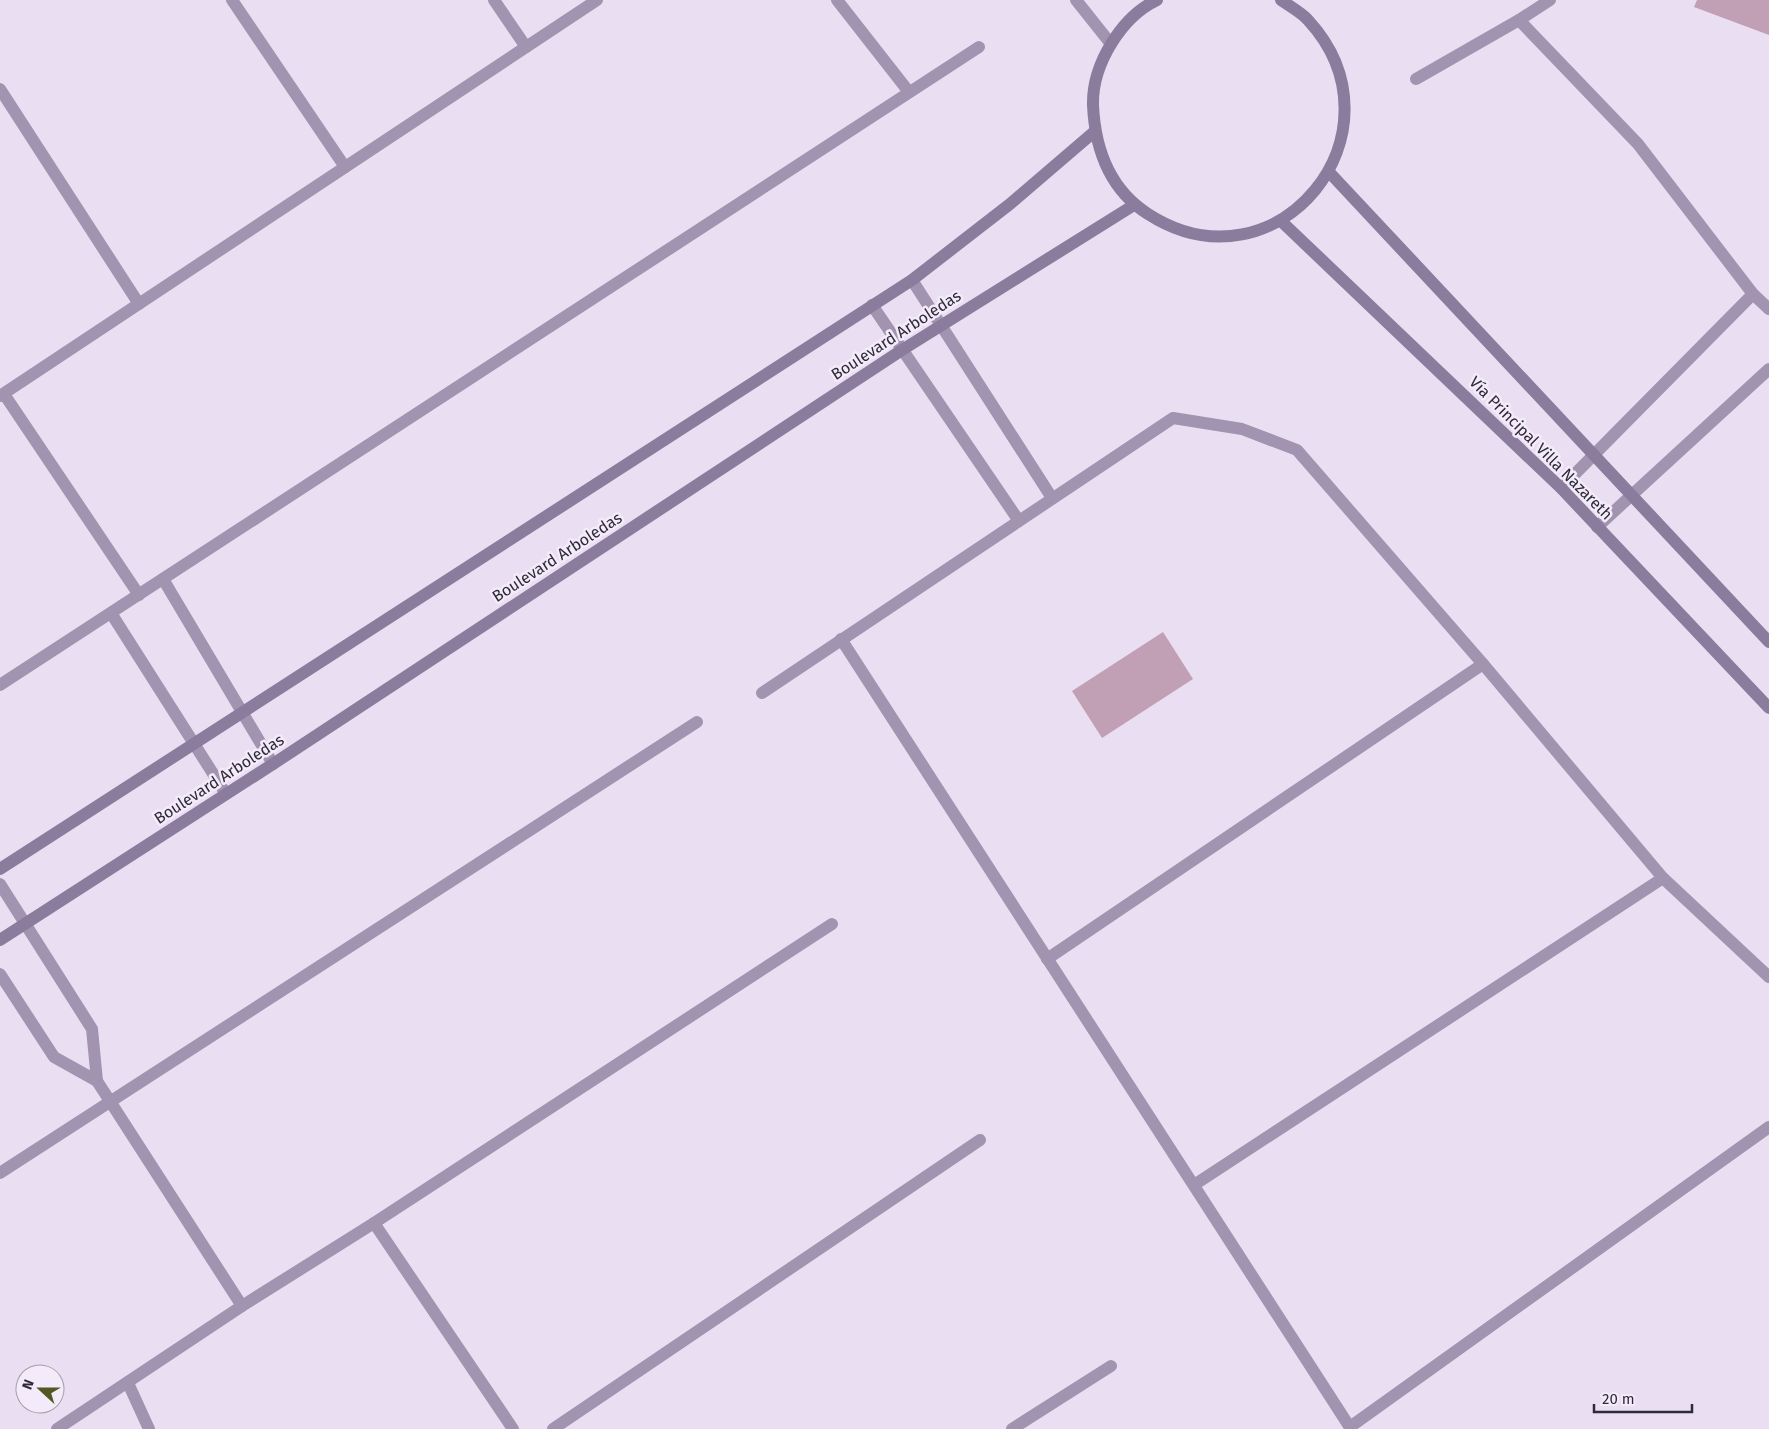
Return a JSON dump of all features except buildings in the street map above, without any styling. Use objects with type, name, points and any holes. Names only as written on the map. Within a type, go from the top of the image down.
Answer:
[{"type":"street","points":[[232,0],[345,168]]},
{"type":"street","points":[[494,0],[526,47]]},
{"type":"street","points":[[139,595],[2,395],[597,0]]},
{"type":"street","points":[[837,0],[909,92]]},
{"type":"street","points":[[1076,0],[1111,44]]},
{"type":"street","points":[[1155,0],[1130,20],[1111,44],[1099,71],[1093,101],[1094,132],[1102,159],[1115,184],[1134,205],[1167,226],[1205,236],[1244,234],[1281,221],[1308,200],[1329,172],[1344,133],[1344,92],[1332,52],[1307,18],[1280,0]]},
{"type":"street","points":[[1416,79],[1520,20],[1550,0]]},
{"type":"street","points":[[1520,20],[1638,144],[1753,294],[1769,309]]},
{"type":"street","points":[[0,685],[979,47]]},
{"type":"street","points":[[0,89],[139,304]]},
{"type":"street","points":[[0,869],[912,280],[1010,204],[1094,132]]},
{"type":"street","name":"Vía Principal Villa Nazareth","points":[[1329,172],[1769,642]]},
{"type":"street","name":"Boulevard Arboledas","points":[[0,940],[273,764],[941,324],[1134,205]]},
{"type":"street","name":"Vía Principal Villa Nazareth","points":[[1281,221],[1561,488],[1769,708]]},
{"type":"street","points":[[912,280],[1052,498]]},
{"type":"street","points":[[1561,488],[1753,294]]},
{"type":"street","points":[[872,305],[1019,521]]},
{"type":"street","points":[[1597,526],[1769,369]]},
{"type":"street","points":[[762,692],[1172,418],[1242,429],[1297,450],[1483,664],[1663,878],[1769,977]]},
{"type":"street","points":[[163,579],[273,764]]},
{"type":"street","points":[[112,613],[226,794]]},
{"type":"street","points":[[841,639],[1350,1428],[1769,1127]]},
{"type":"street","points":[[1047,959],[1483,664]]},
{"type":"street","points":[[0,1173],[697,722]]},
{"type":"street","points":[[1194,1185],[1663,878]]},
{"type":"street","points":[[0,884],[92,1029],[97,1081],[242,1306]]},
{"type":"street","points":[[57,1429],[242,1306],[374,1223],[832,924]]},
{"type":"street","points":[[0,974],[54,1057],[97,1081]]},
{"type":"street","points":[[554,1429],[980,1140]]},
{"type":"street","points":[[374,1223],[513,1429]]},
{"type":"street","points":[[1012,1429],[1111,1366]]},
{"type":"street","points":[[128,1383],[149,1429]]},
{"type":"shaded area","points":[[1697,0],[1769,0],[1769,35],[1694,7]]},
{"type":"shaded area","points":[[1163,632],[1193,679],[1102,738],[1072,691]]}]
